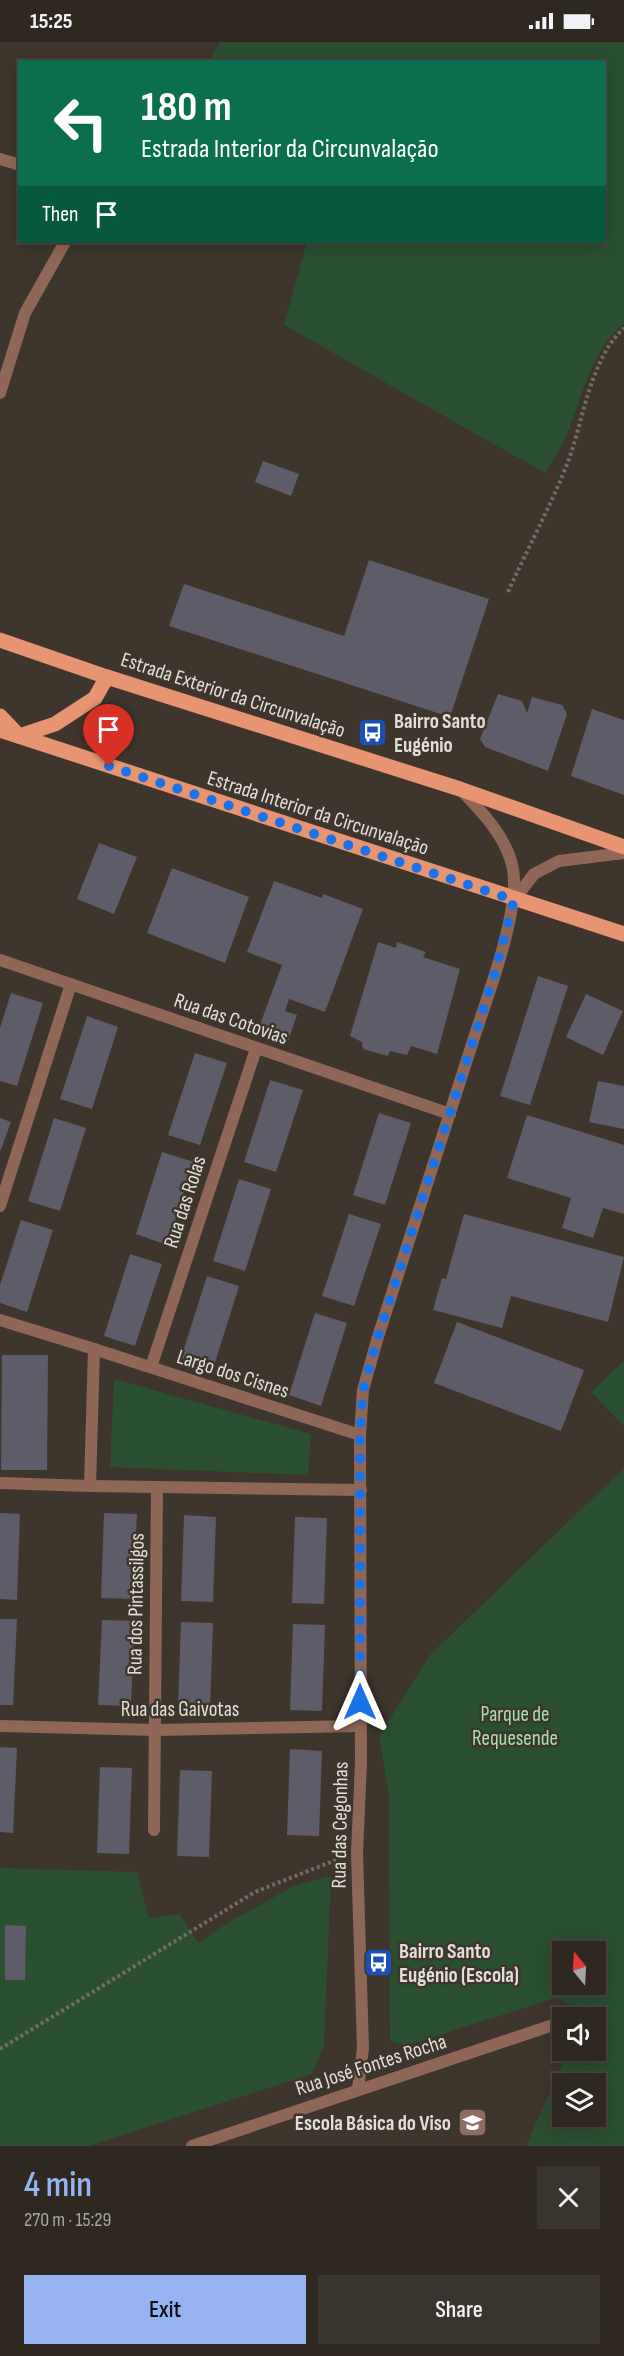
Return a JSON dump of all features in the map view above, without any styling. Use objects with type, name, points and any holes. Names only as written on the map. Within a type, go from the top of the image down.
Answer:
[{"type":"main road","name":"Estrada Exterior da Circunvalação","points":[[0,640],[107,677],[460,789],[624,847]]},
{"type":"main road","points":[[0,716],[19,736],[55,724],[94,698],[107,677]]},
{"type":"main road","name":"Estrada Interior da Circunvalação","points":[[0,730],[514,900],[624,934]]},
{"type":"street","points":[[0,159],[18,164]]},
{"type":"street","points":[[0,393],[26,313],[64,243]]},
{"type":"street","points":[[460,789],[490,821],[502,842],[513,868],[514,900]]},
{"type":"street","points":[[514,900],[534,874],[559,861],[624,853]]},
{"type":"street","name":"Rua das Cegonhas","points":[[358,2089],[363,2048],[357,1853],[361,1762],[360,1435],[363,1390],[494,976],[514,900]]},
{"type":"street","name":"Rua das Cotovias","points":[[0,960],[450,1114]]},
{"type":"street","points":[[0,1206],[71,984]]},
{"type":"street","name":"Rua das Rolas","points":[[151,1368],[255,1049]]},
{"type":"street","name":"Largo dos Cisnes","points":[[0,1320],[360,1435]]},
{"type":"street","points":[[90,1486],[94,1349]]},
{"type":"street","points":[[0,1483],[361,1490]]},
{"type":"street","name":"Rua dos Pintassilgos","points":[[154,1830],[157,1487]]},
{"type":"street","name":"Rua das Gaivotas","points":[[0,1726],[155,1730],[360,1726]]},
{"type":"street","name":"Rua José Fontes Rocha","points":[[192,2146],[552,2025]]},
{"type":"path","points":[[508,592],[566,467],[601,360],[613,340],[624,328]]},
{"type":"path","points":[[0,2049],[255,1892],[322,1863],[357,1853]]},
{"type":"green space","points":[[220,42],[624,42],[624,323],[612,335],[594,363],[564,441],[545,473],[284,325],[307,243],[606,243],[606,60],[210,60]]},
{"type":"green space","points":[[624,1361],[624,1426],[591,1392]]},
{"type":"green space","points":[[114,1379],[311,1434],[308,1475],[110,1467]]},
{"type":"green space","name":"Parque de Requesende","points":[[624,1468],[624,2146],[526,2146],[552,2087],[552,2127],[606,2127],[606,2073],[558,2073],[564,2061],[606,2061],[606,2007],[576,2007],[555,1998],[405,2046],[390,2041],[389,1797],[379,1736],[430,1655]]},
{"type":"green space","points":[[0,1868],[137,1872],[149,1918],[179,1914],[199,1943],[227,1923],[294,1886],[331,1876],[324,2046],[312,2074],[89,2146],[0,2146]]},
{"type":"building","points":[[263,461],[299,474],[291,496],[255,482]]},
{"type":"building","points":[[369,560],[489,599],[450,717],[169,626],[184,584],[344,636]]},
{"type":"building","points":[[498,694],[522,701],[527,713],[532,697],[562,705],[567,714],[548,771],[485,747],[480,739]]},
{"type":"building","points":[[592,709],[624,720],[624,795],[571,776]]},
{"type":"building","points":[[99,843],[137,857],[114,914],[77,899]]},
{"type":"building","points":[[172,868],[249,897],[225,963],[147,933]]},
{"type":"building","points":[[274,881],[322,898],[323,894],[363,909],[325,1012],[289,999],[285,1011],[297,1015],[288,1041],[258,1030],[282,965],[247,952]]},
{"type":"building","points":[[378,942],[396,948],[397,942],[426,952],[423,957],[460,969],[437,1054],[411,1046],[407,1055],[390,1051],[388,1056],[363,1049],[362,1042],[350,1036]]},
{"type":"building","points":[[538,976],[568,986],[530,1105],[500,1096]]},
{"type":"building","points":[[11,993],[43,1003],[17,1086],[0,1081],[0,1028]]},
{"type":"building","points":[[586,994],[623,1011],[603,1055],[566,1037]]},
{"type":"building","points":[[87,1016],[118,1027],[92,1109],[60,1099]]},
{"type":"building","points":[[195,1053],[227,1063],[200,1145],[168,1135]]},
{"type":"building","points":[[270,1080],[303,1090],[276,1172],[244,1162]]},
{"type":"building","points":[[598,1081],[624,1086],[624,1129],[589,1122]]},
{"type":"building","points":[[379,1113],[411,1123],[385,1205],[353,1195]]},
{"type":"building","points":[[527,1115],[624,1145],[624,1214],[603,1208],[593,1238],[562,1228],[571,1198],[507,1178]]},
{"type":"building","points":[[0,1118],[11,1122],[0,1152]]},
{"type":"building","points":[[54,1118],[86,1128],[60,1211],[28,1201]]},
{"type":"building","points":[[162,1152],[194,1162],[167,1245],[136,1234]]},
{"type":"building","points":[[239,1179],[271,1189],[245,1271],[213,1261]]},
{"type":"building","points":[[349,1214],[381,1224],[354,1306],[322,1296]]},
{"type":"building","points":[[464,1214],[624,1257],[608,1322],[511,1296],[502,1328],[433,1310],[442,1278],[446,1279]]},
{"type":"building","points":[[21,1220],[53,1230],[27,1312],[0,1303],[0,1285]]},
{"type":"building","points":[[130,1254],[162,1264],[135,1346],[104,1336]]},
{"type":"building","points":[[207,1276],[239,1286],[213,1369],[181,1358]]},
{"type":"building","points":[[315,1313],[347,1323],[321,1406],[289,1395]]},
{"type":"building","points":[[457,1322],[584,1370],[561,1431],[434,1383]]},
{"type":"building","points":[[2,1355],[48,1355],[47,1470],[1,1470]]},
{"type":"building","points":[[0,1513],[20,1514],[17,1600],[0,1599]]},
{"type":"building","points":[[104,1513],[137,1514],[133,1599],[101,1598]]},
{"type":"building","points":[[184,1515],[216,1517],[213,1602],[181,1601]]},
{"type":"building","points":[[295,1517],[327,1518],[324,1604],[292,1603]]},
{"type":"building","points":[[0,1619],[17,1619],[13,1705],[0,1705]]},
{"type":"building","points":[[102,1620],[134,1621],[131,1706],[98,1705]]},
{"type":"building","points":[[181,1622],[213,1623],[210,1708],[178,1707]]},
{"type":"building","points":[[293,1624],[325,1625],[322,1711],[290,1710]]},
{"type":"building","points":[[0,1747],[17,1748],[13,1833],[0,1832]]},
{"type":"building","points":[[290,1749],[322,1751],[319,1836],[287,1835]]},
{"type":"building","points":[[100,1767],[132,1768],[129,1854],[97,1853]]},
{"type":"building","points":[[180,1770],[212,1771],[209,1857],[177,1856]]},
{"type":"building","points":[[5,1925],[26,1926],[25,1980],[5,1980]]},
{"type":"place","name":"Bairro Santo Eugénio","points":[[373,733]]},
{"type":"place","name":"Bairro Santo Eugénio (Escola)","points":[[378,1963]]},
{"type":"place","name":"Escola Básica do Viso","points":[[472,2123]]},
{"type":"route","points":[[109,766],[514,900],[494,976],[363,1390],[360,1435],[360,1702]]}]
